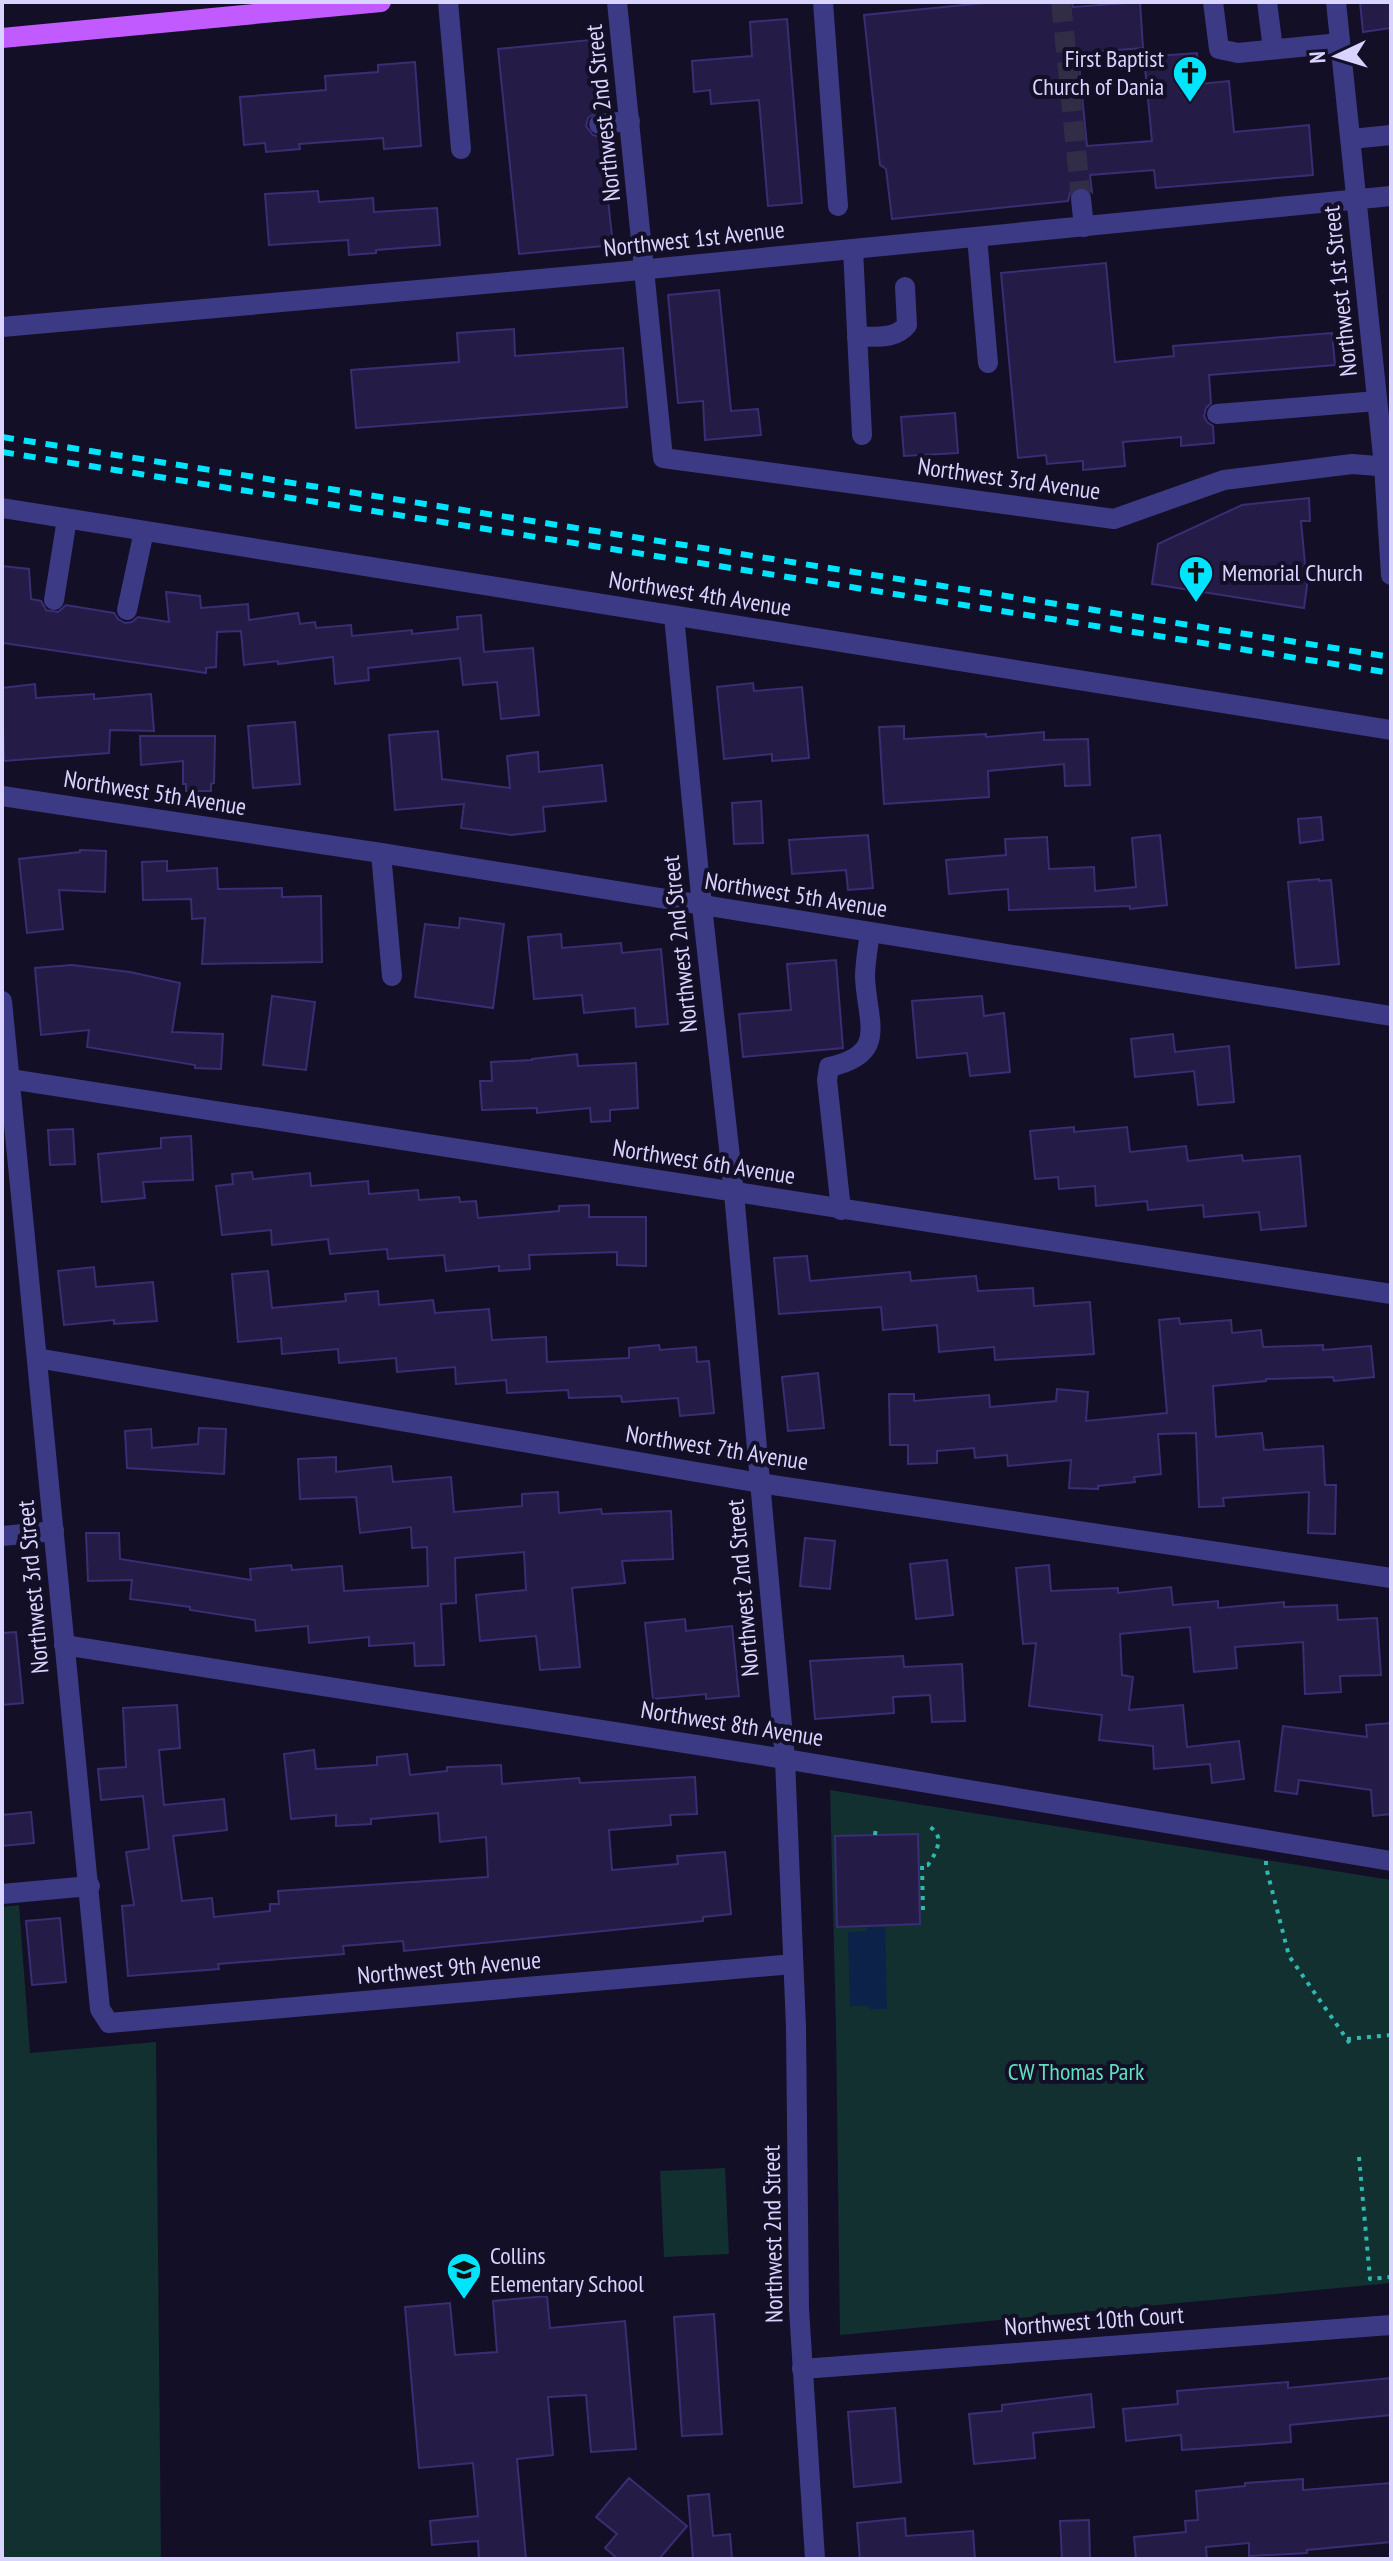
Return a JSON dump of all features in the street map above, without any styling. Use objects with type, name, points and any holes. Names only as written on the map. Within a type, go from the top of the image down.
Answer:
[{"type":"main road","points":[[2,38],[225,9],[381,2]]},
{"type":"street","points":[[448,2],[461,149]]},
{"type":"street","name":"Northwest 2nd Street","points":[[617,2],[663,458]]},
{"type":"street","points":[[823,2],[838,206]]},
{"type":"street","points":[[1213,2],[1219,49],[1238,53],[1340,43]]},
{"type":"street","points":[[1267,2],[1273,49]]},
{"type":"street","name":"Northwest 1st Street","points":[[1336,2],[1377,401],[1387,466],[1391,575]]},
{"type":"street","points":[[599,124],[630,121]]},
{"type":"street","points":[[1351,139],[1391,135]]},
{"type":"street","name":"Northwest 1st Avenue","points":[[2,327],[645,270],[1391,196]]},
{"type":"street","points":[[1081,199],[1084,227]]},
{"type":"street","points":[[977,237],[988,363]]},
{"type":"street","points":[[853,249],[862,435]]},
{"type":"street","points":[[857,337],[901,333],[907,325],[905,287]]},
{"type":"street","points":[[1217,414],[1377,401]]},
{"type":"street","name":"Northwest 3rd Avenue","points":[[663,458],[1114,519],[1224,480],[1352,464],[1387,466]]},
{"type":"street","name":"Northwest 4th Avenue","points":[[2,508],[1391,730]]},
{"type":"street","points":[[54,600],[67,519]]},
{"type":"street","points":[[127,610],[144,531]]},
{"type":"street","name":"Northwest 2nd Street","points":[[674,616],[734,1193],[785,1759],[802,2369],[815,2559]]},
{"type":"street","name":"Northwest 5th Avenue","points":[[2,796],[381,853],[1391,1016]]},
{"type":"street","points":[[381,853],[392,976]]},
{"type":"street","points":[[841,1210],[827,1080],[829,1067],[849,1062],[867,1049],[872,1037],[865,974],[870,933]]},
{"type":"street","name":"Northwest 3rd Street","points":[[2,1001],[10,1079],[9,1143],[37,1358],[100,2009],[109,2023]]},
{"type":"street","name":"Northwest 6th Avenue","points":[[10,1079],[1391,1294]]},
{"type":"street","name":"Northwest 7th Avenue","points":[[37,1358],[760,1483],[1391,1578]]},
{"type":"street","points":[[2,1536],[54,1531]]},
{"type":"street","name":"Northwest 8th Avenue","points":[[64,1645],[785,1759],[1391,1861]]},
{"type":"street","points":[[2,1894],[90,1886]]},
{"type":"street","name":"Northwest 9th Avenue","points":[[109,2023],[793,1964]]},
{"type":"street","name":"Northwest 10th Court","points":[[802,2369],[1391,2325]]},
{"type":"path","points":[[923,1910],[922,1865],[928,1865],[939,1841],[935,1830],[926,1825]]},
{"type":"path","points":[[875,1835],[876,1827]]},
{"type":"path","points":[[1267,1855],[1266,1867],[1289,1956],[1353,2048]]},
{"type":"path","points":[[1347,2039],[1391,2035]]},
{"type":"path","points":[[1359,2157],[1370,2279],[1391,2277]]},
{"type":"green space","name":"CW Thomas Park","points":[[830,1790],[1391,1880],[1391,2283],[840,2335]]},
{"type":"green space","points":[[19,1905],[30,2053],[156,2042],[161,2559],[2,2559],[2,1907]]},
{"type":"green space","points":[[725,2168],[729,2254],[664,2257],[660,2171]]},
{"type":"water","points":[[867,1927],[885,1927],[887,2009],[850,2006],[848,1932],[867,1931]]},
{"type":"building","points":[[994,2],[1072,2],[1073,7],[1140,2],[1143,48],[1078,53],[1087,146],[1152,141],[1144,57],[1197,53],[1200,84],[1229,81],[1234,132],[1309,125],[1313,175],[1156,188],[1154,170],[1090,175],[1092,192],[1079,186],[1070,193],[1068,201],[892,219],[886,169],[880,165],[864,15]]},
{"type":"building","points":[[1360,2],[1391,2],[1391,28],[1363,32]]},
{"type":"building","points":[[787,19],[802,203],[768,206],[759,100],[711,104],[710,90],[694,92],[692,61],[752,56],[750,22]]},
{"type":"building","points":[[590,40],[598,111],[588,118],[586,126],[593,135],[601,137],[613,245],[519,254],[498,49]]},
{"type":"building","points":[[415,62],[421,146],[384,149],[383,138],[299,144],[300,149],[266,152],[265,143],[244,145],[240,97],[326,90],[325,76],[378,72],[378,65]]},
{"type":"building","points":[[318,191],[319,202],[373,198],[374,212],[437,208],[440,245],[349,255],[348,240],[269,245],[265,194]]},
{"type":"building","points":[[1106,263],[1115,362],[1174,356],[1173,346],[1332,333],[1335,365],[1209,375],[1211,403],[1204,416],[1213,426],[1214,443],[1181,446],[1181,437],[1123,442],[1125,466],[1083,470],[1083,461],[1047,464],[1046,455],[1018,458],[1001,273]]},
{"type":"building","points":[[719,290],[731,411],[758,409],[761,435],[705,440],[703,401],[678,403],[668,295]]},
{"type":"building","points":[[514,329],[515,356],[623,348],[627,407],[356,428],[351,370],[459,362],[457,333]]},
{"type":"building","points":[[955,413],[958,453],[904,456],[901,417]]},
{"type":"building","points":[[1309,498],[1310,521],[1301,521],[1307,586],[1304,608],[1152,584],[1158,544],[1242,505]]},
{"type":"building","points":[[2,566],[29,569],[31,599],[41,601],[46,610],[58,612],[66,605],[114,613],[125,623],[138,617],[169,622],[166,592],[200,596],[201,608],[248,604],[249,620],[298,613],[300,624],[315,622],[316,628],[351,625],[352,636],[458,629],[457,617],[481,615],[484,652],[533,648],[539,715],[501,719],[497,682],[463,685],[460,658],[368,668],[369,680],[335,684],[333,657],[244,665],[241,631],[217,632],[216,667],[206,668],[206,673],[3,643]]},
{"type":"building","points":[[753,683],[754,691],[802,687],[809,758],[772,761],[772,754],[724,759],[717,687]]},
{"type":"building","points":[[35,684],[36,698],[94,694],[94,699],[151,694],[154,731],[110,730],[109,753],[4,761],[2,688]]},
{"type":"building","points":[[295,722],[300,784],[253,788],[248,726]]},
{"type":"building","points":[[904,726],[904,739],[1044,732],[1044,740],[1088,739],[1090,785],[1065,786],[1064,764],[988,771],[989,797],[884,804],[879,727]]},
{"type":"building","points":[[438,731],[442,779],[510,788],[507,756],[538,752],[539,772],[602,765],[606,801],[543,807],[545,831],[511,835],[461,828],[464,804],[395,810],[389,735]]},
{"type":"building","points":[[140,736],[215,736],[214,783],[211,784],[211,791],[186,791],[183,761],[141,765]]},
{"type":"building","points":[[761,801],[763,843],[734,844],[732,803]]},
{"type":"building","points":[[1321,817],[1323,840],[1300,843],[1298,819]]},
{"type":"building","points":[[868,835],[873,888],[848,890],[846,870],[792,874],[789,840]]},
{"type":"building","points":[[1160,835],[1167,905],[1130,909],[1130,906],[1009,910],[1008,889],[949,894],[946,860],[1006,855],[1005,839],[1047,837],[1049,869],[1094,867],[1095,891],[1136,887],[1132,838]]},
{"type":"building","points":[[80,850],[106,851],[105,892],[59,890],[63,929],[27,933],[19,859]]},
{"type":"building","points":[[167,861],[167,871],[217,868],[218,889],[282,888],[282,897],[321,896],[322,962],[202,964],[205,918],[192,919],[191,899],[143,900],[142,862]]},
{"type":"building","points":[[1331,880],[1339,964],[1296,968],[1288,882]]},
{"type":"building","points":[[460,918],[504,924],[493,1008],[415,997],[425,924],[459,928]]},
{"type":"building","points":[[561,934],[562,948],[621,943],[622,953],[661,949],[668,1024],[636,1027],[635,1008],[584,1013],[582,995],[534,999],[528,937]]},
{"type":"building","points":[[836,960],[843,1048],[743,1057],[739,1014],[791,1010],[787,964]]},
{"type":"building","points":[[72,965],[130,972],[180,983],[172,1032],[223,1034],[221,1069],[195,1068],[195,1065],[87,1047],[89,1030],[41,1035],[35,968]]},
{"type":"building","points":[[272,996],[315,1002],[306,1070],[263,1065]]},
{"type":"building","points":[[982,996],[984,1016],[1004,1013],[1010,1072],[970,1076],[967,1053],[917,1058],[912,1001]]},
{"type":"building","points":[[1173,1034],[1175,1052],[1229,1046],[1234,1102],[1198,1105],[1194,1071],[1135,1077],[1131,1039]]},
{"type":"building","points":[[577,1054],[578,1066],[636,1063],[638,1108],[610,1110],[610,1121],[591,1122],[590,1108],[537,1113],[537,1108],[482,1110],[480,1081],[492,1081],[491,1062]]},
{"type":"building","points":[[1074,1127],[1074,1132],[1127,1127],[1130,1152],[1186,1146],[1188,1161],[1242,1155],[1243,1161],[1300,1156],[1306,1226],[1261,1230],[1259,1212],[1204,1217],[1203,1205],[1148,1210],[1147,1201],[1096,1206],[1095,1186],[1059,1189],[1058,1177],[1035,1179],[1030,1131]]},
{"type":"building","points":[[73,1129],[75,1164],[50,1165],[48,1130]]},
{"type":"building","points":[[191,1136],[193,1180],[143,1182],[145,1198],[102,1202],[98,1154],[161,1148],[161,1138]]},
{"type":"building","points":[[252,1172],[253,1179],[310,1173],[311,1186],[368,1181],[369,1194],[418,1190],[419,1200],[459,1197],[460,1202],[476,1201],[478,1218],[559,1211],[559,1206],[589,1205],[589,1217],[646,1217],[646,1266],[617,1265],[617,1252],[529,1255],[530,1269],[499,1271],[499,1266],[446,1271],[444,1255],[388,1259],[387,1249],[330,1254],[328,1239],[272,1245],[271,1230],[222,1235],[216,1186],[233,1184],[232,1174]]},
{"type":"building","points":[[807,1256],[810,1281],[910,1272],[911,1281],[976,1276],[978,1291],[1033,1288],[1034,1306],[1090,1302],[1094,1354],[995,1360],[994,1347],[939,1352],[937,1325],[883,1330],[881,1307],[779,1314],[774,1258]]},
{"type":"building","points":[[94,1267],[96,1287],[153,1282],[157,1321],[114,1324],[114,1320],[64,1325],[58,1271]]},
{"type":"building","points":[[268,1271],[272,1308],[346,1301],[345,1294],[378,1291],[379,1305],[433,1300],[435,1313],[489,1309],[492,1340],[546,1337],[547,1362],[629,1358],[629,1348],[659,1345],[660,1350],[696,1347],[697,1362],[709,1361],[714,1413],[680,1416],[678,1398],[622,1402],[621,1396],[569,1398],[568,1390],[507,1393],[506,1380],[456,1384],[455,1367],[397,1372],[396,1358],[339,1363],[338,1349],[282,1354],[281,1338],[238,1342],[232,1274]]},
{"type":"building","points":[[1179,1318],[1180,1324],[1231,1320],[1232,1333],[1261,1330],[1263,1347],[1323,1345],[1323,1350],[1371,1346],[1374,1377],[1334,1381],[1333,1377],[1266,1379],[1213,1386],[1216,1437],[1262,1433],[1264,1450],[1323,1446],[1325,1485],[1336,1485],[1335,1534],[1308,1533],[1309,1492],[1223,1498],[1224,1506],[1199,1507],[1196,1433],[1158,1434],[1161,1474],[1134,1477],[1135,1482],[1098,1486],[1098,1489],[1069,1488],[1071,1460],[1008,1466],[1007,1455],[975,1458],[974,1448],[937,1451],[937,1463],[908,1464],[908,1445],[890,1445],[889,1394],[914,1394],[914,1401],[989,1395],[990,1407],[1056,1401],[1057,1389],[1088,1392],[1086,1421],[1167,1413],[1159,1320]]},
{"type":"building","points":[[818,1373],[824,1428],[788,1431],[782,1377]]},
{"type":"building","points":[[199,1428],[226,1429],[224,1474],[127,1468],[125,1431],[151,1429],[152,1448],[198,1444]]},
{"type":"building","points":[[336,1457],[336,1472],[391,1466],[393,1482],[451,1477],[454,1512],[522,1506],[522,1494],[558,1492],[559,1513],[601,1509],[602,1514],[671,1511],[673,1559],[622,1561],[625,1583],[572,1588],[580,1667],[540,1670],[536,1636],[480,1641],[476,1595],[526,1590],[524,1552],[455,1558],[456,1603],[441,1604],[444,1665],[415,1666],[414,1643],[369,1646],[369,1637],[309,1643],[308,1626],[256,1631],[255,1620],[130,1599],[132,1580],[88,1581],[86,1533],[119,1533],[120,1559],[251,1580],[250,1569],[291,1565],[292,1570],[342,1566],[344,1591],[428,1586],[427,1547],[412,1548],[411,1527],[360,1533],[356,1497],[300,1499],[298,1459]]},
{"type":"building","points":[[805,1538],[835,1541],[830,1589],[800,1586]]},
{"type":"building","points":[[947,1560],[953,1615],[916,1619],[910,1564]]},
{"type":"building","points":[[1049,1565],[1051,1591],[1118,1588],[1118,1593],[1171,1587],[1173,1605],[1218,1601],[1218,1608],[1284,1602],[1284,1607],[1337,1605],[1338,1620],[1377,1618],[1381,1675],[1340,1676],[1341,1692],[1305,1694],[1303,1642],[1235,1647],[1237,1668],[1194,1672],[1190,1627],[1120,1634],[1122,1675],[1133,1677],[1129,1710],[1183,1705],[1187,1747],[1239,1741],[1244,1779],[1212,1783],[1210,1764],[1154,1769],[1153,1746],[1099,1740],[1102,1715],[1029,1706],[1036,1643],[1023,1644],[1016,1568]]},
{"type":"building","points":[[685,1619],[686,1631],[732,1626],[739,1696],[706,1699],[706,1694],[653,1699],[645,1623]]},
{"type":"building","points":[[16,1632],[23,1703],[2,1705],[2,1633]]},
{"type":"building","points":[[903,1656],[904,1667],[962,1664],[965,1721],[932,1722],[930,1695],[893,1697],[894,1713],[815,1719],[810,1661]]},
{"type":"building","points":[[177,1705],[180,1748],[159,1750],[164,1805],[224,1799],[227,1830],[173,1836],[182,1901],[212,1898],[214,1917],[270,1911],[270,1904],[279,1904],[278,1891],[488,1877],[486,1837],[440,1842],[438,1813],[371,1819],[371,1824],[336,1826],[336,1815],[291,1819],[284,1754],[314,1750],[316,1769],[377,1765],[377,1757],[407,1754],[410,1775],[447,1771],[447,1767],[501,1765],[502,1784],[579,1778],[580,1783],[695,1777],[697,1814],[670,1815],[671,1825],[609,1830],[612,1870],[678,1864],[677,1856],[725,1852],[731,1914],[703,1917],[703,1921],[404,1951],[403,1941],[343,1946],[344,1954],[218,1964],[219,1969],[128,1976],[122,1906],[134,1905],[126,1852],[149,1849],[143,1796],[101,1800],[98,1769],[126,1767],[123,1708]]},
{"type":"building","points":[[1391,1723],[1391,1814],[1373,1816],[1371,1790],[1299,1780],[1297,1794],[1275,1791],[1283,1726],[1367,1737],[1366,1725]]},
{"type":"building","points":[[31,1812],[34,1843],[2,1846],[2,1815]]},
{"type":"building","points":[[918,1834],[920,1924],[837,1927],[835,1836]]},
{"type":"building","points":[[60,1918],[66,1982],[32,1985],[26,1921]]},
{"type":"building","points":[[547,2296],[550,2328],[625,2321],[636,2449],[591,2452],[586,2395],[548,2397],[553,2455],[517,2459],[526,2559],[479,2559],[478,2541],[432,2545],[430,2521],[478,2516],[473,2463],[419,2468],[405,2307],[450,2303],[455,2355],[497,2352],[493,2301]]},
{"type":"building","points":[[714,2314],[722,2434],[682,2436],[674,2317]]},
{"type":"building","points":[[1391,2378],[1391,2415],[1290,2425],[1291,2442],[1182,2450],[1181,2435],[1126,2441],[1123,2409],[1178,2404],[1177,2391],[1288,2382],[1288,2388]]},
{"type":"building","points":[[1091,2394],[1094,2427],[1033,2433],[1035,2458],[974,2464],[969,2414],[1002,2411],[1002,2405]]},
{"type":"building","points":[[895,2408],[901,2482],[854,2487],[848,2412]]},
{"type":"building","points":[[629,2478],[687,2526],[659,2559],[618,2559],[605,2548],[617,2534],[596,2517]]},
{"type":"building","points":[[1303,2479],[1303,2490],[1391,2483],[1391,2542],[1307,2550],[1307,2553],[1249,2556],[1249,2543],[1206,2547],[1207,2559],[1136,2559],[1134,2537],[1186,2532],[1185,2521],[1198,2520],[1196,2491],[1245,2486],[1245,2483]]},
{"type":"building","points":[[709,2494],[713,2536],[730,2534],[732,2559],[693,2559],[688,2496]]},
{"type":"building","points":[[905,2518],[906,2536],[973,2531],[975,2559],[860,2559],[857,2523]]},
{"type":"building","points":[[1089,2520],[1090,2559],[1062,2559],[1060,2521]]},
{"type":"tunnel","points":[[1061,2],[1081,199]]},
{"type":"railway","points":[[2,437],[1391,657]]},
{"type":"railway","points":[[2,452],[1391,673]]},
{"type":"place","name":"First Baptist Church of Dania","points":[[1190,104]]},
{"type":"place","name":"Memorial Church","points":[[1196,604]]},
{"type":"place","name":"Collins Elementary School","points":[[464,2301]]}]
